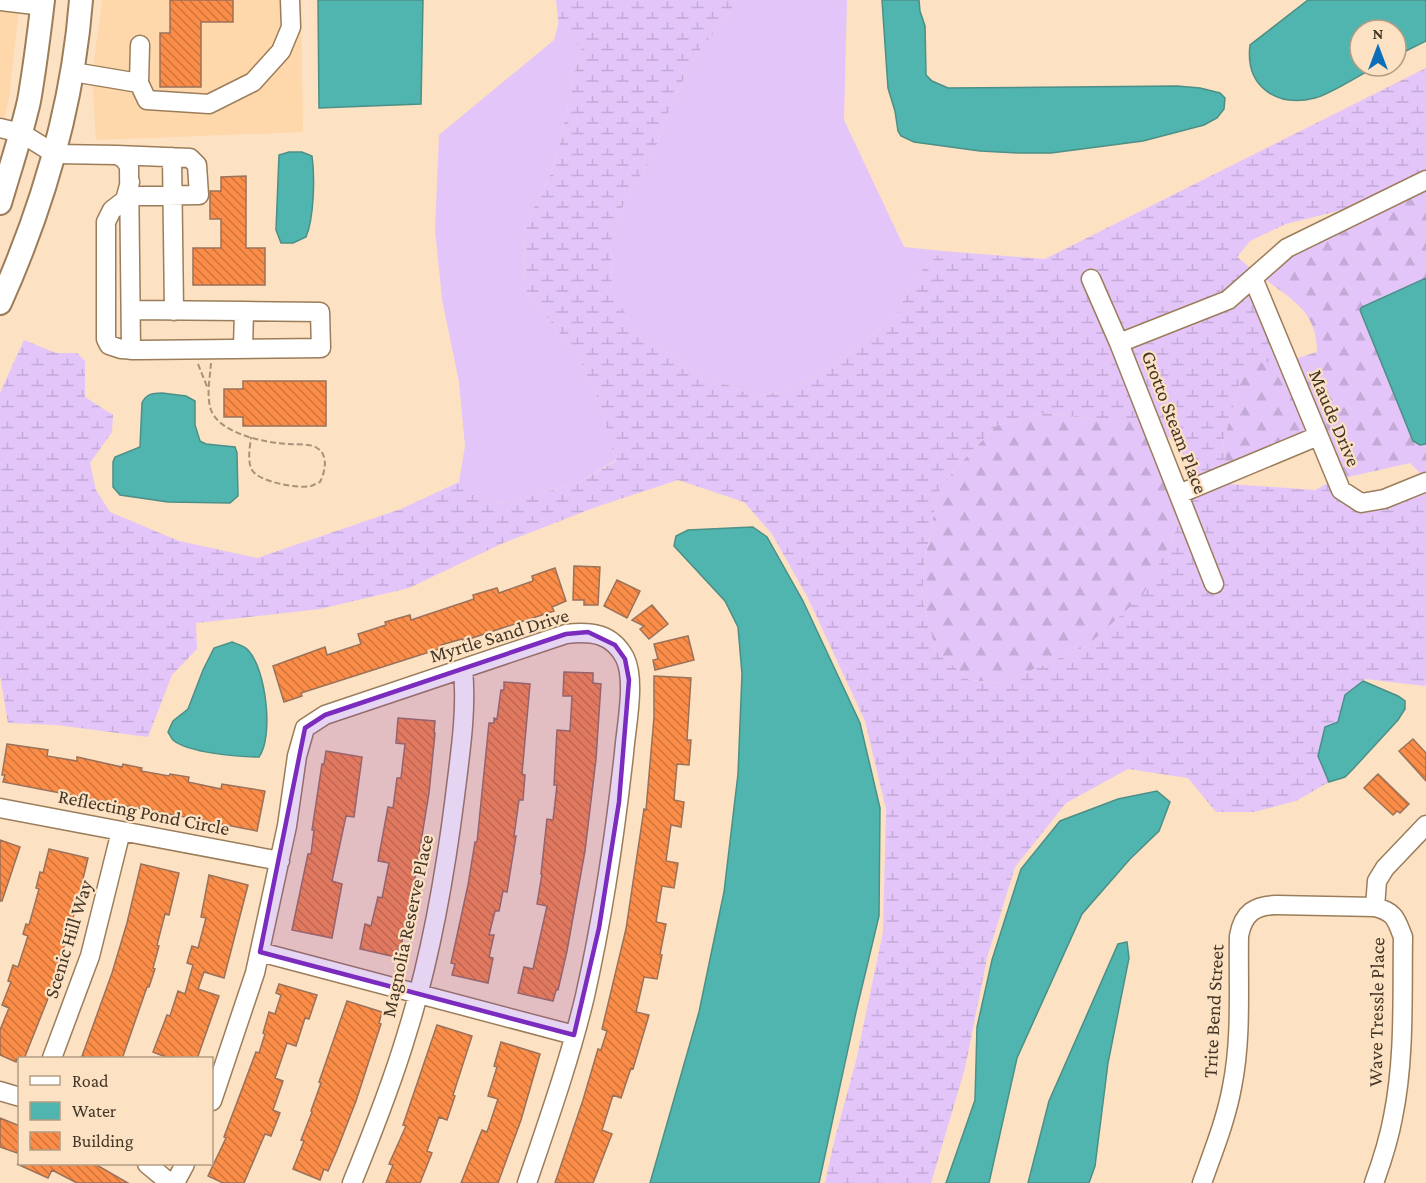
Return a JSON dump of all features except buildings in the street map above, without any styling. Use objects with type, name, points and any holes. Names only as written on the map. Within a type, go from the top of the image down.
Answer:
[{"type":"main road","points":[[0,303],[30,231],[55,154],[73,72],[81,0]]},
{"type":"main road","points":[[0,203],[10,130],[38,50],[43,3]]},
{"type":"street","points":[[140,45],[139,83],[147,100],[209,104],[253,82],[281,51],[291,27],[290,0]]},
{"type":"street","points":[[0,2],[43,3]]},
{"type":"street","points":[[73,72],[139,83]]},
{"type":"street","points":[[10,130],[55,154],[190,158],[197,165],[200,178],[199,195],[173,196],[130,189]]},
{"type":"street","points":[[117,155],[129,166],[131,350]]},
{"type":"street","points":[[172,157],[174,311]]},
{"type":"street","points":[[1119,343],[1228,300],[1287,248],[1426,180]]},
{"type":"street","points":[[130,189],[125,200],[112,210],[106,222],[106,339],[109,345],[131,350],[321,348],[320,312],[131,310]]},
{"type":"street","name":"Maude Drive","points":[[1253,278],[1341,490],[1361,503],[1384,499],[1426,482]]},
{"type":"street","name":"Grotto Steam Place","points":[[1091,279],[1119,343],[1214,584]]},
{"type":"street","points":[[243,348],[244,311]]},
{"type":"street","points":[[1179,494],[1318,436]]},
{"type":"street","name":"Myrtle Sand Drive","points":[[213,1098],[260,952],[280,861],[297,756],[305,728],[325,715],[566,634],[588,632],[602,636],[615,645],[625,659],[629,680],[615,832],[599,928],[574,1035],[527,1183]]},
{"type":"street","name":"Magnolia Reserve Place","points":[[352,1183],[377,1122],[408,1033],[418,993],[441,886],[452,818],[465,697],[463,669]]},
{"type":"street","name":"Reflecting Pond Circle","points":[[0,808],[280,861]]},
{"type":"street","points":[[1375,907],[1377,881],[1384,868],[1426,825]]},
{"type":"street","name":"Scenic Hill Way","points":[[53,1057],[90,956],[121,831]]},
{"type":"street","name":"Trite Bend Street","points":[[1202,1183],[1225,1118],[1232,1087],[1238,1044],[1239,936],[1241,924],[1247,914],[1264,905],[1375,907]]},
{"type":"street","name":"Wave Tressle Place","points":[[1374,1183],[1393,1117],[1399,1077],[1403,937],[1396,918],[1386,910],[1375,907]]},
{"type":"street","points":[[260,952],[574,1035]]},
{"type":"street","points":[[0,1091],[18,1096]]},
{"type":"street","points":[[148,1165],[170,1183]]},
{"type":"street","points":[[175,1183],[184,1165]]},
{"type":"path","points":[[193,349],[209,392]]},
{"type":"path","points":[[212,349],[209,404],[216,419],[229,429],[251,437],[316,447],[321,452],[325,467],[320,482],[310,486],[291,485],[260,477],[253,472],[250,465],[251,437]]},
{"type":"highlighted area","points":[[588,632],[615,645],[625,659],[629,680],[619,802],[599,928],[574,1035],[260,952],[305,728],[325,715],[566,634]]},
{"type":"shaded area","points":[[0,0],[20,0],[9,98],[0,138]]},
{"type":"shaded area","points":[[102,0],[301,0],[303,132],[96,140],[92,77]]},
{"type":"green space","points":[[556,0],[735,0],[730,12],[693,59],[669,111],[652,158],[626,197],[611,242],[612,293],[641,337],[698,372],[753,396],[780,392],[814,377],[859,346],[896,315],[915,277],[942,251],[1045,259],[1426,68],[1426,171],[1354,207],[1286,224],[1250,241],[1237,257],[1252,269],[1224,294],[1123,334],[1094,269],[1082,275],[1145,426],[1127,419],[1095,419],[1042,413],[996,426],[954,470],[938,493],[925,559],[922,598],[936,651],[969,680],[1002,683],[1087,646],[1142,596],[1172,540],[1180,517],[1210,593],[1222,588],[1188,498],[1229,481],[1230,484],[1315,490],[1330,482],[1338,497],[1426,490],[1426,680],[1425,686],[1365,679],[1345,695],[1338,722],[1318,756],[1329,782],[1296,801],[1254,812],[1216,812],[1188,778],[1128,769],[1066,803],[1015,867],[987,958],[965,1068],[931,1183],[825,1183],[856,1061],[883,932],[886,809],[865,721],[808,598],[772,534],[744,502],[678,480],[596,507],[501,544],[409,588],[320,609],[196,623],[197,649],[172,675],[148,737],[57,725],[8,723],[0,675],[0,393],[24,340],[56,353],[77,353],[85,361],[85,397],[113,415],[112,432],[90,463],[96,490],[110,512],[179,541],[257,558],[401,509],[459,482],[471,493],[500,504],[576,484],[616,461],[596,394],[579,358],[525,289],[524,228],[550,175],[559,146],[579,53],[582,49],[559,27]]},
{"type":"green space","points":[[735,0],[847,0],[844,120],[904,247],[942,251],[915,277],[896,315],[859,346],[814,377],[780,392],[753,396],[698,372],[641,337],[612,294],[611,242],[626,197],[652,158],[669,111],[693,59],[730,12]]},
{"type":"green space","points":[[559,21],[559,27],[582,49],[579,53],[559,146],[550,175],[524,228],[525,289],[579,358],[596,394],[616,460],[576,484],[500,504],[470,493],[459,482],[465,446],[459,382],[442,299],[435,230],[439,135],[554,40]]},
{"type":"green space","points":[[1426,188],[1426,474],[1422,475],[1410,463],[1344,478],[1294,359],[1317,352],[1313,326],[1294,301],[1264,278],[1290,255]]},
{"type":"green space","points":[[1251,290],[1280,362],[1245,363],[1223,442],[1227,466],[1189,482],[1190,464],[1170,438],[1163,434],[1129,348]]},
{"type":"green space","points":[[1245,362],[1280,362],[1309,432],[1227,466],[1223,442]]},
{"type":"green space","points":[[1042,413],[1095,419],[1128,419],[1145,426],[1180,517],[1172,540],[1143,596],[1087,646],[1002,683],[969,680],[936,651],[922,598],[925,559],[938,493],[954,470],[996,426]]},
{"type":"water","points":[[318,0],[423,0],[421,104],[319,108]]},
{"type":"water","points":[[882,0],[919,0],[925,26],[926,75],[932,81],[948,88],[1177,86],[1220,93],[1225,98],[1224,109],[1217,118],[1204,125],[1143,141],[1051,153],[980,151],[914,142],[901,136],[898,131],[888,88]]},
{"type":"water","points":[[1308,0],[1426,0],[1426,41],[1408,50],[1408,18],[1348,18],[1348,78],[1355,78],[1315,98],[1288,100],[1266,91],[1253,72],[1250,45]]},
{"type":"water","points":[[302,152],[312,156],[314,186],[312,209],[306,237],[293,243],[281,243],[276,230],[279,155]]},
{"type":"water","points":[[1426,278],[1426,444],[1420,445],[1413,441],[1360,310],[1362,307]]},
{"type":"water","points":[[162,393],[186,396],[195,401],[195,425],[200,441],[206,444],[235,447],[238,496],[230,503],[168,502],[120,495],[113,487],[115,457],[140,447],[142,403],[150,395]]},
{"type":"water","points":[[753,527],[767,537],[803,601],[860,723],[880,808],[879,916],[819,1183],[650,1183],[699,1012],[724,892],[738,774],[742,674],[738,627],[725,601],[674,546],[676,536],[688,530]]},
{"type":"water","points":[[232,642],[248,650],[254,659],[263,687],[267,719],[264,747],[259,757],[227,755],[190,748],[173,740],[168,732],[173,721],[188,709],[214,648]]},
{"type":"water","points":[[1363,681],[1398,696],[1405,701],[1405,709],[1398,720],[1345,777],[1329,782],[1318,756],[1325,727],[1338,722],[1345,695]]},
{"type":"water","points":[[1157,791],[1170,802],[1159,831],[1130,859],[1082,914],[1017,1058],[989,1183],[946,1183],[975,1100],[977,1027],[992,960],[1021,869],[1060,821],[1118,799]]},
{"type":"water","points":[[1127,942],[1129,958],[1108,1063],[1095,1166],[1089,1183],[1028,1183],[1049,1101],[1118,944]]}]
